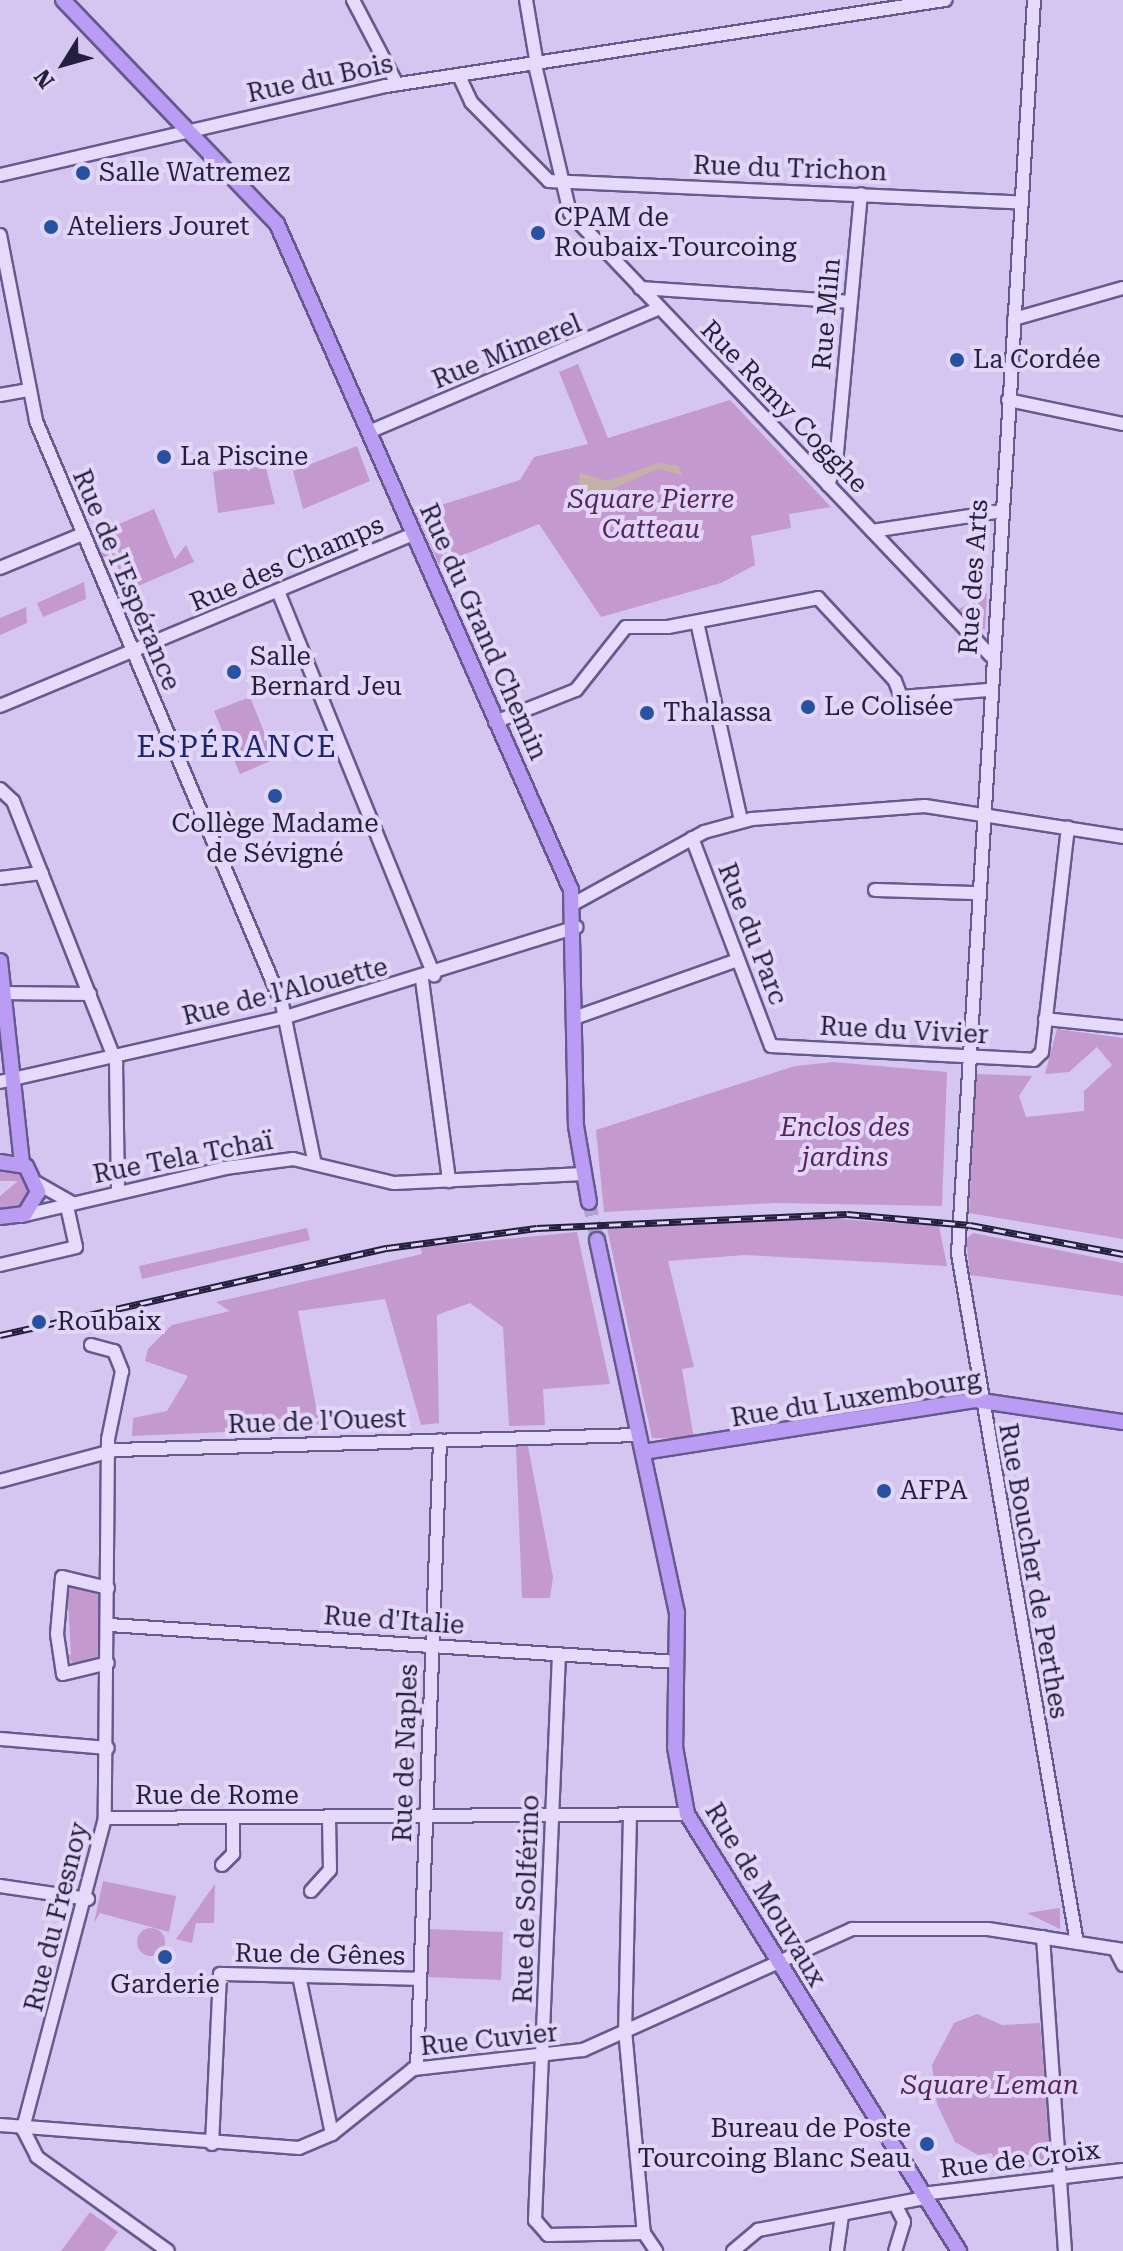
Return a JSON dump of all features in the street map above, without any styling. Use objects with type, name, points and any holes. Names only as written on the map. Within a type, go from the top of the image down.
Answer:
[{"type":"main road","name":"Rue du Grand Chemin","points":[[63,0],[191,129],[277,224],[369,432],[575,903],[574,1018],[583,1174],[589,1202]]},
{"type":"main road","points":[[0,961],[4,1081],[22,1164],[37,1183],[36,1200],[21,1216],[0,1217]]},
{"type":"main road","points":[[0,1162],[22,1164]]},
{"type":"main road","name":"Rue de Mouvaux","points":[[597,1240],[676,1603],[675,1755],[687,1814],[775,1963],[959,2251]]},
{"type":"main road","name":"Rue du Luxembourg","points":[[643,1452],[981,1400],[1123,1422]]},
{"type":"street","points":[[353,0],[397,84]]},
{"type":"street","name":"Rue Remy Cogghe","points":[[526,0],[557,182],[570,213],[991,656]]},
{"type":"street","name":"Rue du Bois","points":[[0,175],[397,84],[460,78],[945,0]]},
{"type":"street","name":"Rue des Arts","points":[[958,1205],[979,813],[1002,511],[1034,0]]},
{"type":"street","points":[[460,78],[468,100],[530,169],[557,182]]},
{"type":"street","name":"Rue du Trichon","points":[[557,182],[1020,202]]},
{"type":"street","name":"Rue Miln","points":[[828,485],[836,463],[861,194]]},
{"type":"street","name":"Rue de l'Espérance","points":[[0,235],[28,390],[59,478],[286,1017],[314,1160]]},
{"type":"street","points":[[640,288],[849,302]]},
{"type":"street","points":[[1014,319],[1123,288]]},
{"type":"street","name":"Rue Mimerel","points":[[369,432],[660,308]]},
{"type":"street","points":[[0,395],[28,390]]},
{"type":"street","points":[[1008,400],[1123,424]]},
{"type":"street","points":[[872,531],[1002,511]]},
{"type":"street","points":[[0,568],[83,534]]},
{"type":"street","name":"Rue des Champs","points":[[0,706],[413,534]]},
{"type":"street","points":[[278,591],[428,978],[449,1181]]},
{"type":"street","points":[[495,722],[576,690],[626,627],[697,622],[818,598],[895,681],[901,697],[988,690]]},
{"type":"street","points":[[697,622],[741,821]]},
{"type":"street","points":[[0,789],[10,795],[114,1057],[118,1192]]},
{"type":"street","points":[[575,903],[692,838],[741,821],[909,805],[979,813],[1123,837]]},
{"type":"street","points":[[1068,827],[1045,1019],[1123,1027]]},
{"type":"street","name":"Rue du Parc","points":[[692,838],[771,1046]]},
{"type":"street","points":[[0,878],[42,873]]},
{"type":"street","points":[[875,890],[975,893]]},
{"type":"street","name":"Rue de l'Alouette","points":[[4,1081],[286,1017],[428,978],[576,927]]},
{"type":"street","points":[[574,1018],[738,960]]},
{"type":"street","points":[[1,993],[90,994]]},
{"type":"street","name":"Rue du Vivier","points":[[771,1046],[1034,1060],[1045,1019]]},
{"type":"street","name":"Rue Tela Tchaï","points":[[21,1216],[232,1166],[314,1160],[388,1183],[583,1174]]},
{"type":"street","name":"Rue Tela Tchaï","points":[[37,1183],[69,1203]]},
{"type":"street","points":[[0,1265],[76,1247],[69,1203]]},
{"type":"street","name":"Rue Boucher de Perthes","points":[[958,1205],[958,1269],[1077,1943]]},
{"type":"street","name":"Rue du Fresnoy","points":[[23,2129],[88,1899],[105,1818],[109,1625],[107,1451],[122,1365],[111,1349],[91,1345]]},
{"type":"street","name":"Rue de l'Ouest","points":[[0,1481],[107,1451],[639,1435]]},
{"type":"street","name":"Rue de Naples","points":[[417,2068],[440,1440]]},
{"type":"street","points":[[108,1588],[62,1577],[57,1634],[63,1674],[108,1663]]},
{"type":"street","name":"Rue d'Italie","points":[[109,1625],[677,1662]]},
{"type":"street","name":"Rue de Solférino","points":[[559,1654],[542,2057],[539,2230],[644,2233]]},
{"type":"street","points":[[0,1739],[108,1748]]},
{"type":"street","name":"Rue de Rome","points":[[105,1818],[425,1817],[552,1811],[687,1814]]},
{"type":"street","points":[[630,1815],[625,2030],[644,2233],[656,2251]]},
{"type":"street","points":[[222,1865],[233,1854],[233,1818]]},
{"type":"street","name":"Rue de Rome","points":[[311,1891],[330,1870],[329,1818]]},
{"type":"street","points":[[0,1886],[88,1899]]},
{"type":"street","name":"Rue Cuvier","points":[[0,2125],[290,2149],[332,2134],[417,2068],[542,2057],[583,2050],[775,1963],[821,1938],[869,1926],[1050,1938],[1119,1949]]},
{"type":"street","points":[[1050,1938],[1065,2251]]},
{"type":"street","points":[[1119,1949],[1123,1965]]},
{"type":"street","name":"Rue de Gênes","points":[[212,2144],[220,1974],[419,1979]]},
{"type":"street","points":[[299,1976],[332,2134]]},
{"type":"street","points":[[23,2129],[37,2157],[168,2251]]},
{"type":"street","name":"Rue de Croix","points":[[733,2251],[758,2230],[923,2196],[1123,2170]]},
{"type":"street","points":[[895,2204],[904,2222],[895,2251]]},
{"type":"street","points":[[837,2251],[842,2214]]},
{"type":"green space","name":"Square Pierre Catteau","points":[[578,364],[608,438],[730,400],[831,507],[789,514],[791,528],[751,536],[755,565],[721,583],[601,617],[539,524],[439,565],[416,513],[520,480],[534,457],[588,444],[559,372]]},
{"type":"green space","points":[[357,446],[370,481],[303,509],[293,471]]},
{"type":"green space","points":[[264,460],[275,504],[218,513],[213,472]]},
{"type":"green space","points":[[154,509],[175,559],[186,545],[194,562],[117,595],[93,535]]},
{"type":"green space","points":[[84,582],[86,599],[43,617],[37,603]]},
{"type":"green space","points":[[987,593],[985,629],[976,630],[959,609]]},
{"type":"green space","points":[[26,607],[27,623],[0,635],[0,618]]},
{"type":"green space","points":[[250,697],[275,759],[240,774],[214,711]]},
{"type":"green space","points":[[1057,1029],[1123,1038],[1123,1239],[969,1213],[976,1074],[1032,1076],[1019,1096],[1026,1117],[1084,1111],[1084,1091],[1112,1065],[1097,1047],[1069,1072],[1045,1074]]},
{"type":"green space","name":"Enclos des jardins","points":[[833,1062],[947,1072],[942,1206],[774,1203],[604,1212],[596,1130],[795,1066]]},
{"type":"green space","points":[[0,1169],[23,1170],[33,1188],[25,1208],[0,1211],[0,1196],[18,1181],[0,1181]]},
{"type":"green space","points":[[826,1218],[939,1226],[947,1266],[745,1255],[668,1261],[694,1367],[682,1369],[694,1439],[652,1438],[607,1228]]},
{"type":"green space","points":[[307,1228],[310,1240],[142,1279],[139,1266]]},
{"type":"green space","points":[[577,1232],[610,1384],[543,1389],[545,1425],[509,1426],[503,1327],[470,1303],[437,1315],[439,1423],[421,1425],[385,1299],[298,1311],[320,1428],[132,1436],[133,1418],[167,1411],[188,1376],[145,1361],[148,1349],[172,1325],[230,1311],[216,1302],[422,1254],[421,1247]]},
{"type":"green space","points":[[973,1233],[1123,1263],[1123,1296],[970,1275],[966,1239]]},
{"type":"green space","points":[[516,1446],[528,1446],[553,1577],[550,1598],[522,1598]]},
{"type":"green space","points":[[67,1584],[99,1595],[99,1659],[76,1667],[64,1653],[71,1655]]},
{"type":"green space","points":[[103,1881],[176,1896],[169,1932],[100,1913],[94,1923]]},
{"type":"green space","points":[[215,1884],[214,1923],[196,1923],[192,1943],[176,1939]]},
{"type":"green space","points":[[1060,1908],[1060,1929],[1027,1913]]},
{"type":"green space","points":[[151,1928],[161,1932],[165,1942],[161,1952],[151,1956],[141,1952],[137,1942],[141,1932]]},
{"type":"green space","points":[[428,1929],[503,1932],[501,1980],[426,1977]]},
{"type":"green space","name":"Square Leman","points":[[977,2014],[1002,2025],[1040,2023],[1051,2156],[1044,2165],[996,2170],[992,2153],[978,2155],[955,2142],[937,2104],[932,2065],[954,2023]]},
{"type":"green space","points":[[90,2212],[118,2232],[104,2251],[61,2251]]},
{"type":"shaded area","points":[[658,463],[678,466],[683,475],[658,469],[587,500],[578,494],[580,473],[608,481]]},
{"type":"tunnel","points":[[589,1202],[597,1240]]},
{"type":"railway","points":[[0,1335],[387,1248],[537,1228],[847,1214],[970,1225],[1123,1254]]},
{"type":"place","name":"Salle Watremez","points":[[83,173]]},
{"type":"place","name":"Ateliers Jouret","points":[[51,227]]},
{"type":"place","name":"CPAM de Roubaix-Tourcoing","points":[[538,233]]},
{"type":"place","name":"La Cordée","points":[[957,360]]},
{"type":"place","name":"La Piscine","points":[[164,457]]},
{"type":"place","name":"Salle Bernard Jeu","points":[[234,672]]},
{"type":"place","name":"Le Colisée","points":[[808,707]]},
{"type":"place","name":"Thalassa","points":[[647,713]]},
{"type":"place","name":"Collège Madame de Sévigné","points":[[275,796]]},
{"type":"place","name":"Roubaix","points":[[39,1322]]},
{"type":"place","name":"AFPA","points":[[884,1491]]},
{"type":"place","name":"Garderie","points":[[165,1957]]},
{"type":"place","name":"Bureau de Poste Tourcoing Blanc Seau","points":[[927,2144]]},
{"type":"district","name":"ESPÉRANCE","points":[[237,747]]}]
